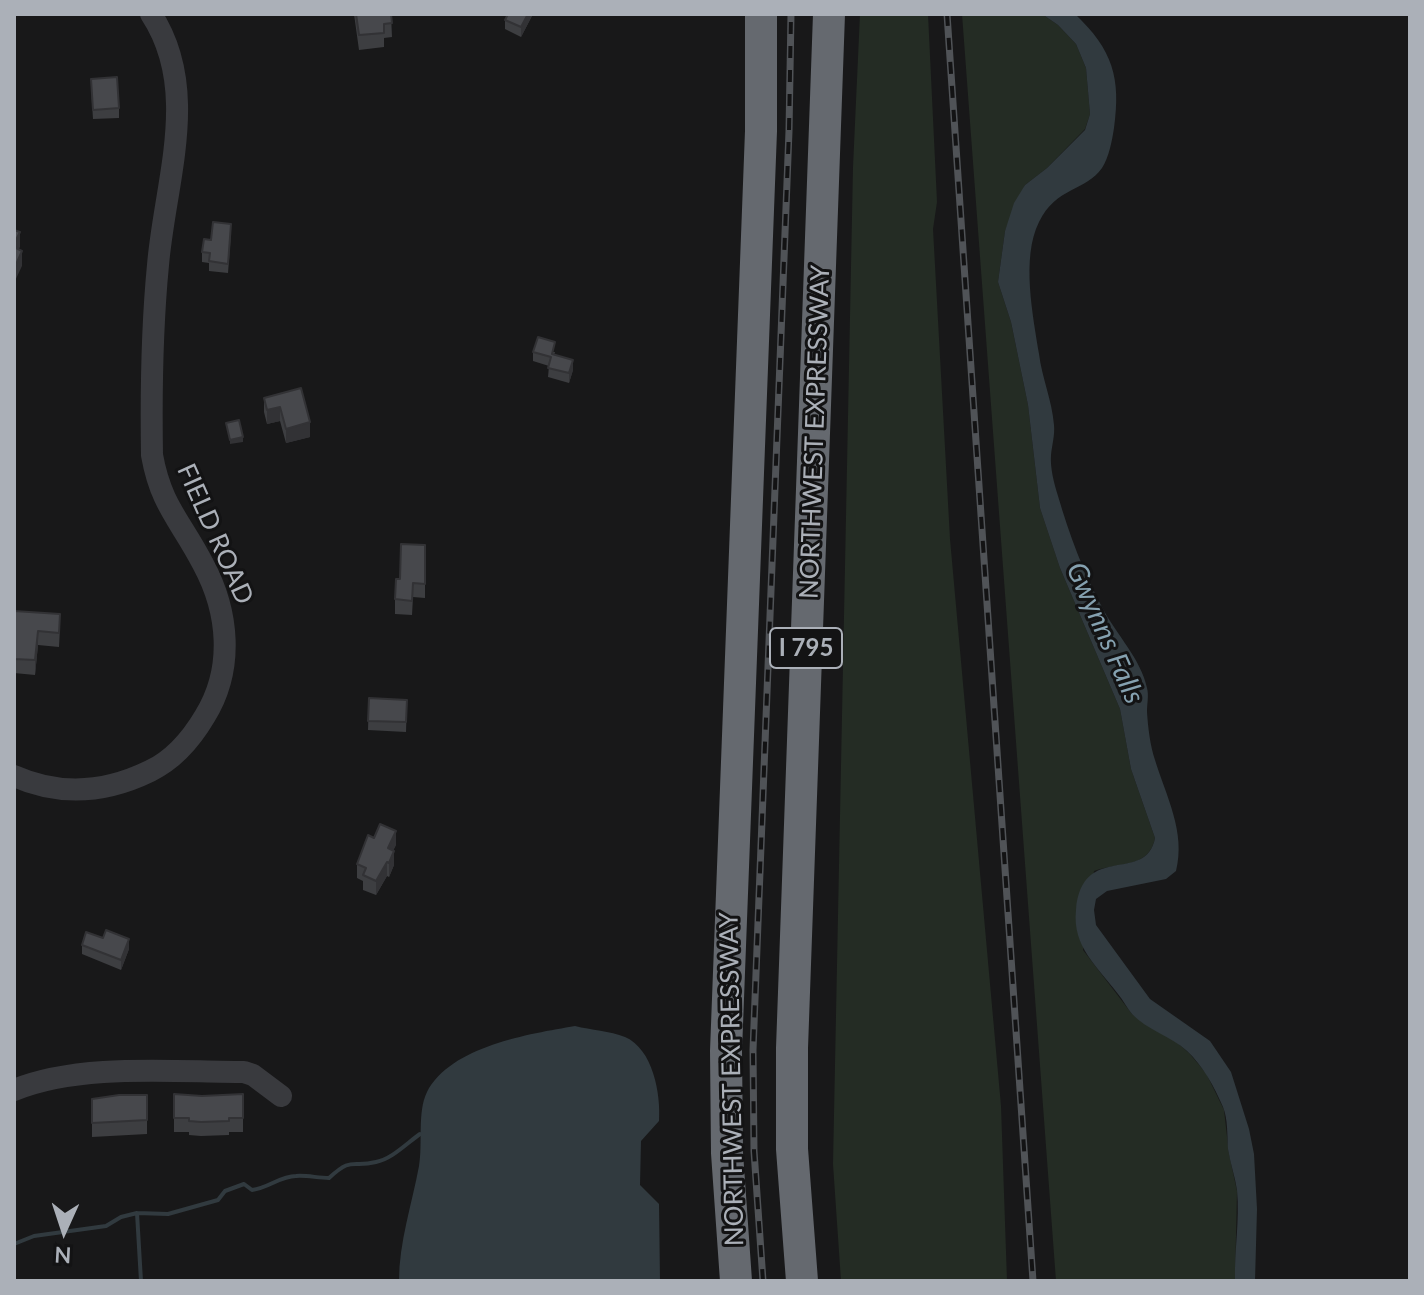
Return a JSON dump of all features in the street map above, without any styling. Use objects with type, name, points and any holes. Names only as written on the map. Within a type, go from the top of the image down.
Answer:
[{"type":"highway","name":"NORTHWEST EXPRESSWAY","points":[[736,1281],[727,1153],[726,1051],[761,131],[761,14]]},
{"type":"highway","name":"NORTHWEST EXPRESSWAY","points":[[802,1281],[792,1149],[792,1048],[829,14]]},
{"type":"street","name":"FIELD ROAD","points":[[14,776],[43,787],[82,791],[117,784],[153,770],[174,755],[201,723],[211,707],[223,667],[224,623],[217,596],[203,564],[167,507],[156,481],[152,455],[157,273],[161,230],[176,147],[179,102],[169,48],[151,14]]},
{"type":"street","points":[[14,1090],[44,1079],[79,1073],[244,1072],[281,1096]]},
{"type":"shaded area","points":[[860,14],[928,14],[937,202],[933,229],[950,539],[1001,1106],[1007,1281],[841,1281],[833,1164],[853,167]]},
{"type":"shaded area","points":[[962,14],[1042,14],[1076,44],[1086,68],[1090,114],[1085,129],[1047,168],[1025,185],[1005,231],[998,282],[1011,322],[1028,405],[1040,508],[1060,568],[1120,709],[1131,769],[1155,838],[1152,848],[1139,860],[1094,871],[1083,950],[1132,1014],[1189,1053],[1206,1073],[1224,1110],[1237,1191],[1235,1281],[1056,1281]]},
{"type":"water","name":"Gwynns Falls","points":[[1042,14],[1075,14],[1088,27],[1106,53],[1115,79],[1116,94],[1110,149],[1102,168],[1046,211],[1039,222],[1031,252],[1030,287],[1034,322],[1054,425],[1052,470],[1067,525],[1090,582],[1144,677],[1148,691],[1147,712],[1152,748],[1177,828],[1178,842],[1176,871],[1166,879],[1107,891],[1096,899],[1096,925],[1150,999],[1210,1041],[1231,1072],[1254,1154],[1257,1209],[1255,1281],[1235,1281],[1237,1190],[1228,1149],[1226,1117],[1216,1092],[1187,1051],[1132,1014],[1088,956],[1078,935],[1076,910],[1081,889],[1090,876],[1101,869],[1140,859],[1149,852],[1155,838],[1131,769],[1120,709],[1060,568],[1040,508],[1028,405],[1011,322],[998,282],[1005,231],[1014,203],[1025,185],[1085,130],[1090,114],[1086,68],[1076,44]]},
{"type":"water","points":[[575,1026],[613,1033],[635,1043],[653,1073],[659,1121],[641,1141],[640,1185],[659,1204],[660,1281],[399,1281],[403,1237],[419,1166],[422,1109],[427,1092],[438,1076],[454,1063],[493,1045]]},
{"type":"building","points":[[356,14],[391,14],[392,23],[384,24],[384,33],[359,35]]},
{"type":"building","points":[[508,14],[528,14],[521,27],[505,20]]},
{"type":"building","points":[[117,77],[119,108],[93,110],[91,79]]},
{"type":"building","points":[[213,222],[231,224],[228,264],[209,261],[210,253],[202,252],[204,239],[211,240]]},
{"type":"building","points":[[14,230],[20,232],[14,244]]},
{"type":"building","points":[[14,247],[22,251],[14,269]]},
{"type":"building","points":[[538,337],[555,342],[552,354],[573,360],[569,373],[548,368],[551,357],[533,352]]},
{"type":"building","points":[[301,388],[310,422],[286,429],[280,407],[267,410],[264,398]]},
{"type":"building","points":[[239,420],[243,437],[230,440],[226,423]]},
{"type":"building","points":[[401,544],[425,545],[425,584],[413,583],[412,601],[395,599],[396,579],[400,579]]},
{"type":"building","points":[[14,611],[60,614],[59,633],[38,631],[35,660],[14,659]]},
{"type":"building","points":[[369,698],[407,700],[406,722],[368,721]]},
{"type":"building","points":[[380,824],[396,831],[388,848],[394,851],[376,881],[363,875],[366,868],[357,864],[368,835],[374,838]]},
{"type":"building","points":[[106,930],[129,939],[121,960],[82,945],[86,932],[103,938]]},
{"type":"building","points":[[174,1094],[243,1094],[243,1118],[201,1122],[174,1118]]},
{"type":"building","points":[[147,1095],[147,1120],[92,1123],[92,1099]]},
{"type":"waterway","points":[[14,1244],[34,1236],[106,1226],[121,1217],[137,1213],[168,1214],[218,1200],[225,1191],[244,1184],[252,1190],[290,1177],[329,1178],[348,1165],[368,1164],[388,1158],[420,1134]]},
{"type":"waterway","points":[[137,1213],[141,1281]]},
{"type":"railway","points":[[763,1281],[754,1151],[753,1050],[791,14]]},
{"type":"railway","points":[[947,14],[1033,1281]]}]
